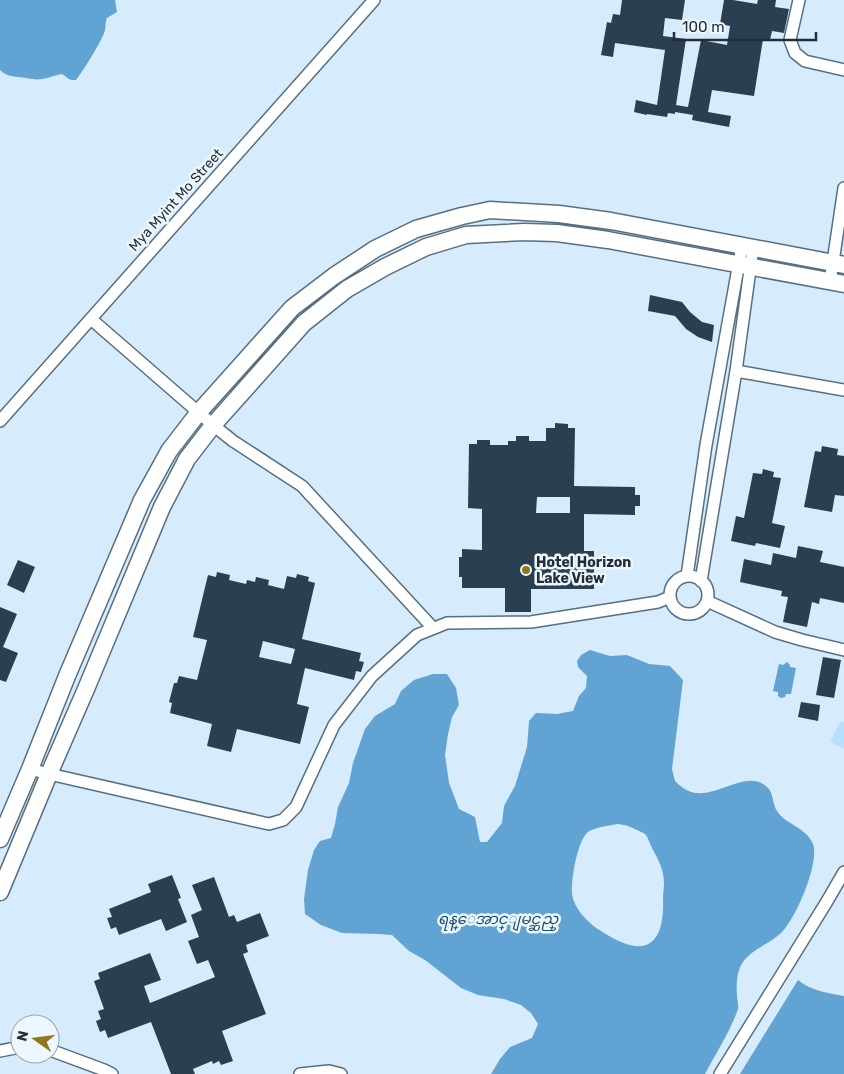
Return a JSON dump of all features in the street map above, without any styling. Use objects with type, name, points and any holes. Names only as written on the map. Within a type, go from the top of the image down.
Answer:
[{"type":"main road","points":[[0,839],[142,500],[169,451],[199,412],[292,308],[334,276],[375,249],[416,229],[490,210],[559,214],[611,221],[838,264]]},
{"type":"main road","points":[[0,892],[162,507],[188,459],[213,425],[304,323],[347,289],[385,267],[426,247],[466,235],[524,232],[558,233],[608,240],[837,283]]},
{"type":"street","name":"Mya Myint Mo Street","points":[[0,421],[374,0]]},
{"type":"street","points":[[798,0],[790,40],[795,53],[805,61],[844,70]]},
{"type":"street","points":[[837,283],[844,188]]},
{"type":"street","points":[[687,576],[706,445],[748,247]]},
{"type":"street","points":[[701,581],[736,371],[745,266]]},
{"type":"street","points":[[91,318],[213,425],[302,486],[434,628]]},
{"type":"street","points":[[736,371],[844,390]]},
{"type":"street","points":[[706,445],[722,448]]},
{"type":"street","points":[[687,576],[701,581],[708,594],[703,608],[690,614],[676,610],[670,597],[674,583],[680,578],[687,576]]},
{"type":"street","points":[[30,769],[269,824],[283,820],[296,807],[334,725],[372,676],[417,635],[447,624],[531,622],[658,602],[670,597]]},
{"type":"street","points":[[707,601],[775,632],[844,650]]},
{"type":"street","points":[[720,1074],[844,872]]},
{"type":"street","points":[[60,1054],[112,1074]]},
{"type":"street","points":[[300,1074],[329,1071],[341,1074]]},
{"type":"shaded area","points":[[841,721],[844,722],[844,749],[830,742]]},
{"type":"water","points":[[0,0],[115,0],[117,12],[107,18],[105,30],[100,41],[76,80],[62,74],[45,79],[34,79],[9,76],[0,70]]},
{"type":"water","name":"ရန္ေအာင္ျမင္ဆည္","points":[[590,650],[610,656],[627,655],[649,664],[670,666],[683,680],[672,769],[675,781],[691,792],[701,793],[740,782],[759,782],[769,789],[775,808],[781,816],[806,834],[813,844],[813,864],[810,877],[792,917],[780,934],[747,957],[741,965],[737,982],[738,1009],[727,1034],[705,1074],[491,1074],[510,1047],[532,1038],[538,1024],[531,1013],[521,1005],[504,999],[478,995],[461,988],[425,960],[409,951],[392,935],[342,933],[321,925],[305,914],[304,899],[308,870],[314,850],[320,841],[331,838],[338,807],[349,783],[353,763],[365,729],[375,716],[395,704],[401,691],[414,680],[433,674],[447,674],[456,688],[459,705],[452,717],[445,755],[449,783],[459,809],[475,817],[480,842],[487,842],[502,823],[504,806],[515,786],[527,747],[529,721],[536,713],[557,714],[573,711],[579,696],[586,688],[587,676],[578,667],[577,661],[581,655]],"holes":[[[618,824],[628,826],[645,834],[663,874],[663,915],[660,929],[655,938],[648,944],[639,946],[628,945],[601,931],[582,915],[573,899],[573,879],[576,861],[584,837],[594,829]]]},
{"type":"water","points":[[787,662],[790,667],[796,668],[791,694],[786,694],[785,697],[781,698],[778,696],[778,692],[773,691],[779,664],[783,665]]},
{"type":"water","points":[[798,980],[814,989],[844,996],[844,1074],[740,1074]]},
{"type":"building","points":[[622,0],[685,0],[682,20],[665,18],[663,36],[686,39],[676,105],[688,107],[701,40],[727,45],[730,26],[720,24],[724,0],[757,4],[758,0],[776,0],[775,7],[789,9],[784,33],[772,31],[770,40],[763,39],[754,96],[712,90],[708,112],[731,116],[729,127],[692,120],[693,115],[675,112],[675,114],[668,113],[667,117],[634,112],[636,100],[657,105],[665,50],[615,43],[613,57],[601,55],[607,22],[611,23],[613,14],[620,15]]},
{"type":"building","points":[[650,295],[682,302],[702,322],[714,325],[712,342],[698,337],[686,329],[675,316],[648,311]]},
{"type":"building","points":[[555,423],[568,424],[568,428],[575,428],[574,486],[635,487],[635,495],[640,495],[640,506],[635,506],[635,515],[584,514],[584,551],[594,551],[594,589],[531,589],[531,612],[505,612],[505,588],[462,588],[462,577],[459,577],[459,557],[462,557],[462,549],[482,550],[482,509],[468,508],[469,444],[477,444],[477,440],[490,440],[490,445],[508,445],[508,441],[516,441],[516,436],[529,436],[529,441],[546,441],[546,428],[555,428]],"holes":[[[537,497],[570,497],[570,513],[536,513]]]},
{"type":"building","points":[[822,446],[838,449],[837,455],[844,456],[844,496],[835,495],[832,512],[804,507],[815,451],[821,452]]},
{"type":"building","points":[[763,469],[774,472],[773,477],[781,478],[772,523],[785,526],[780,548],[756,543],[755,546],[731,541],[736,516],[744,518],[753,473],[762,474]]},
{"type":"building","points":[[798,546],[823,551],[820,562],[844,567],[844,603],[820,598],[819,604],[812,602],[807,627],[783,622],[788,597],[781,596],[782,591],[740,582],[744,559],[771,565],[773,553],[796,558]]},
{"type":"building","points":[[18,560],[35,567],[24,593],[7,585]]},
{"type":"building","points":[[217,572],[230,575],[229,580],[246,584],[247,580],[255,582],[256,577],[269,580],[268,585],[284,589],[287,576],[296,578],[297,574],[309,577],[308,581],[315,583],[302,639],[361,653],[359,661],[364,662],[361,672],[356,671],[354,680],[305,668],[297,704],[309,707],[300,744],[237,729],[231,752],[207,746],[212,724],[170,713],[172,703],[169,702],[174,683],[177,683],[179,676],[197,680],[207,640],[193,637],[208,575],[216,577]],"holes":[[[263,641],[295,649],[291,664],[259,657]]]},
{"type":"building","points":[[0,607],[17,614],[3,647],[18,653],[6,682],[0,680]]},
{"type":"building","points":[[823,657],[841,660],[834,698],[816,695]]},
{"type":"building","points":[[801,702],[820,705],[818,721],[798,717]]},
{"type":"building","points":[[172,875],[181,898],[178,899],[187,922],[166,931],[161,919],[119,935],[116,927],[111,929],[107,918],[112,917],[109,909],[151,892],[148,884]]},
{"type":"building","points":[[214,877],[229,917],[234,915],[237,922],[260,913],[269,936],[246,945],[248,952],[243,954],[266,1014],[222,1031],[233,1061],[221,1065],[219,1061],[213,1064],[212,1061],[193,1069],[195,1074],[171,1074],[151,1022],[108,1038],[105,1030],[100,1032],[96,1021],[101,1019],[98,1011],[104,1009],[94,981],[100,979],[98,973],[150,953],[161,980],[144,986],[150,1003],[215,977],[208,960],[197,964],[188,941],[199,937],[191,915],[202,910],[192,885]]},
{"type":"place","name":"Hotel Horizon Lake View","points":[[526,570]]}]
